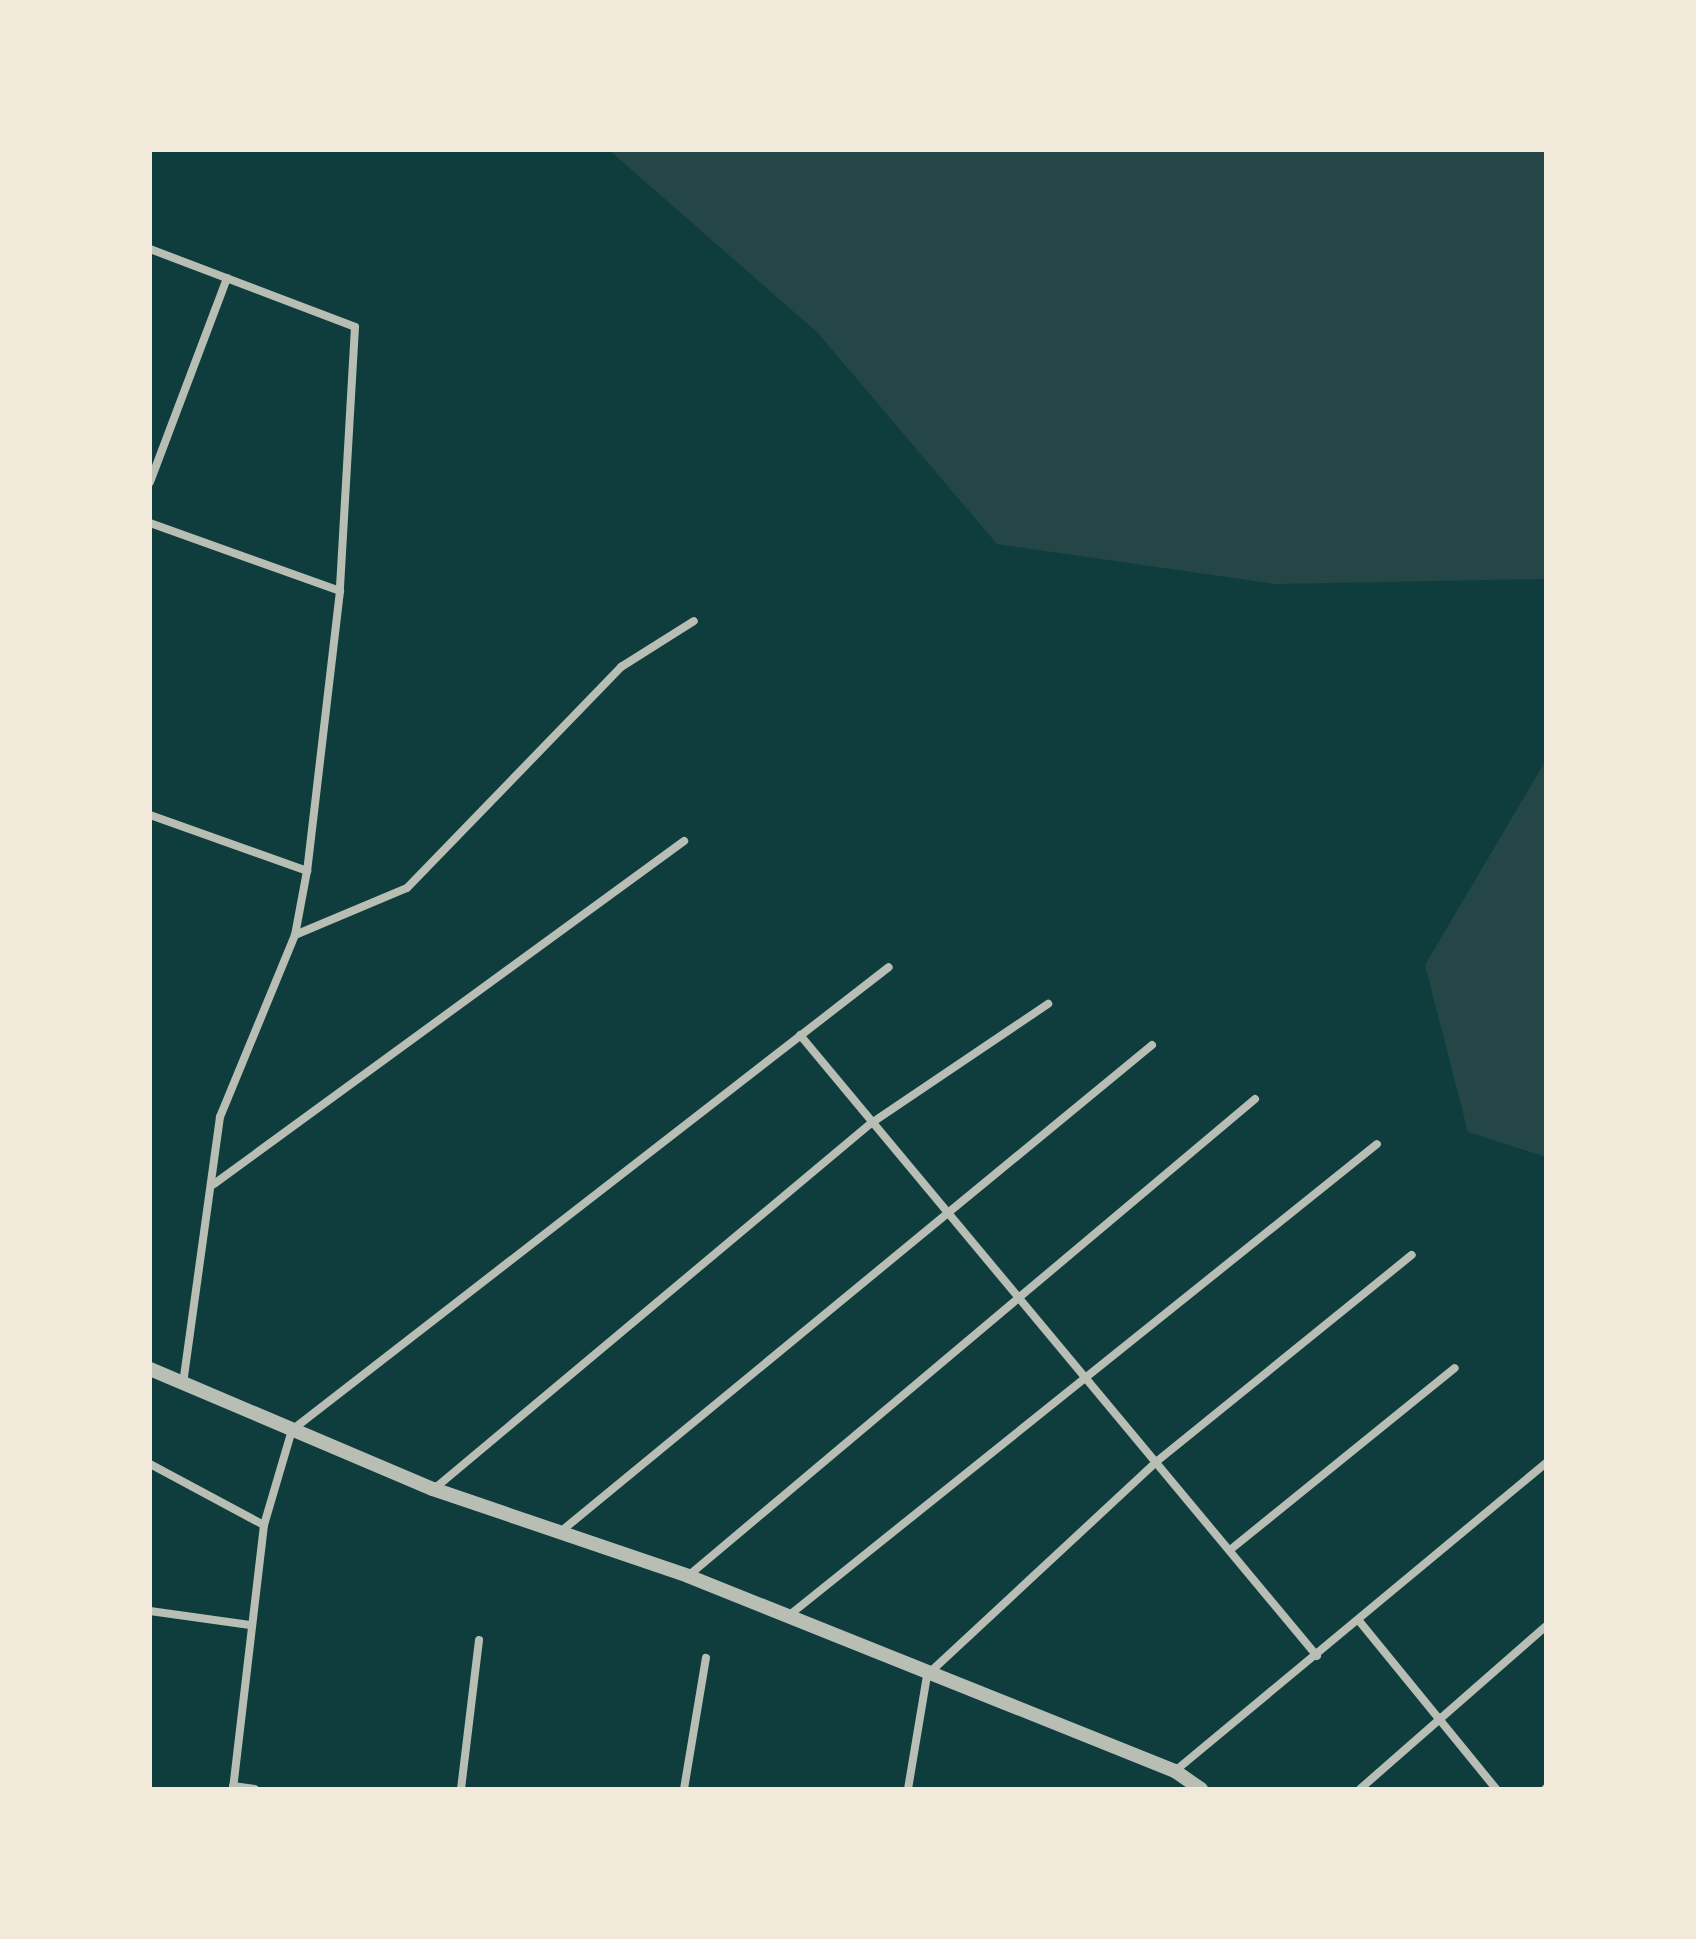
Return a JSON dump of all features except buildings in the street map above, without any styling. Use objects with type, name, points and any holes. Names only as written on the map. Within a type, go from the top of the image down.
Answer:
[{"type":"street","points":[[150,249],[355,327],[340,591],[307,871],[295,935],[220,1117],[214,1184],[183,1385]]},
{"type":"street","points":[[150,482],[227,278]]},
{"type":"street","points":[[150,523],[340,591]]},
{"type":"street","points":[[295,935],[407,888],[621,667],[694,621]]},
{"type":"street","points":[[150,815],[307,871]]},
{"type":"street","points":[[214,1184],[684,841]]},
{"type":"street","points":[[255,1789],[233,1788],[264,1525],[292,1430],[889,967]]},
{"type":"street","points":[[433,1489],[870,1124],[1048,1004]]},
{"type":"street","points":[[800,1035],[870,1124],[1317,1656]]},
{"type":"street","points":[[558,1533],[1152,1045]]},
{"type":"street","points":[[688,1576],[1255,1099]]},
{"type":"street","points":[[786,1618],[1377,1144]]},
{"type":"street","points":[[908,1789],[927,1675],[1156,1462],[1412,1255]]},
{"type":"street","points":[[1230,1550],[1455,1368]]},
{"type":"street","points":[[150,1369],[433,1489],[688,1576],[927,1675],[1175,1771],[1201,1789]]},
{"type":"street","points":[[1175,1771],[1360,1622],[1546,1463]]},
{"type":"street","points":[[150,1464],[264,1525]]},
{"type":"street","points":[[150,1611],[250,1625]]},
{"type":"street","points":[[1360,1622],[1496,1789]]},
{"type":"street","points":[[1360,1789],[1546,1626]]},
{"type":"street","points":[[461,1789],[479,1640]]},
{"type":"street","points":[[684,1789],[706,1658]]},
{"type":"shaded area","points":[[609,150],[1546,150],[1546,579],[1275,584],[997,544],[818,333]]},
{"type":"shaded area","points":[[1546,760],[1546,1157],[1468,1132],[1425,965]]}]
